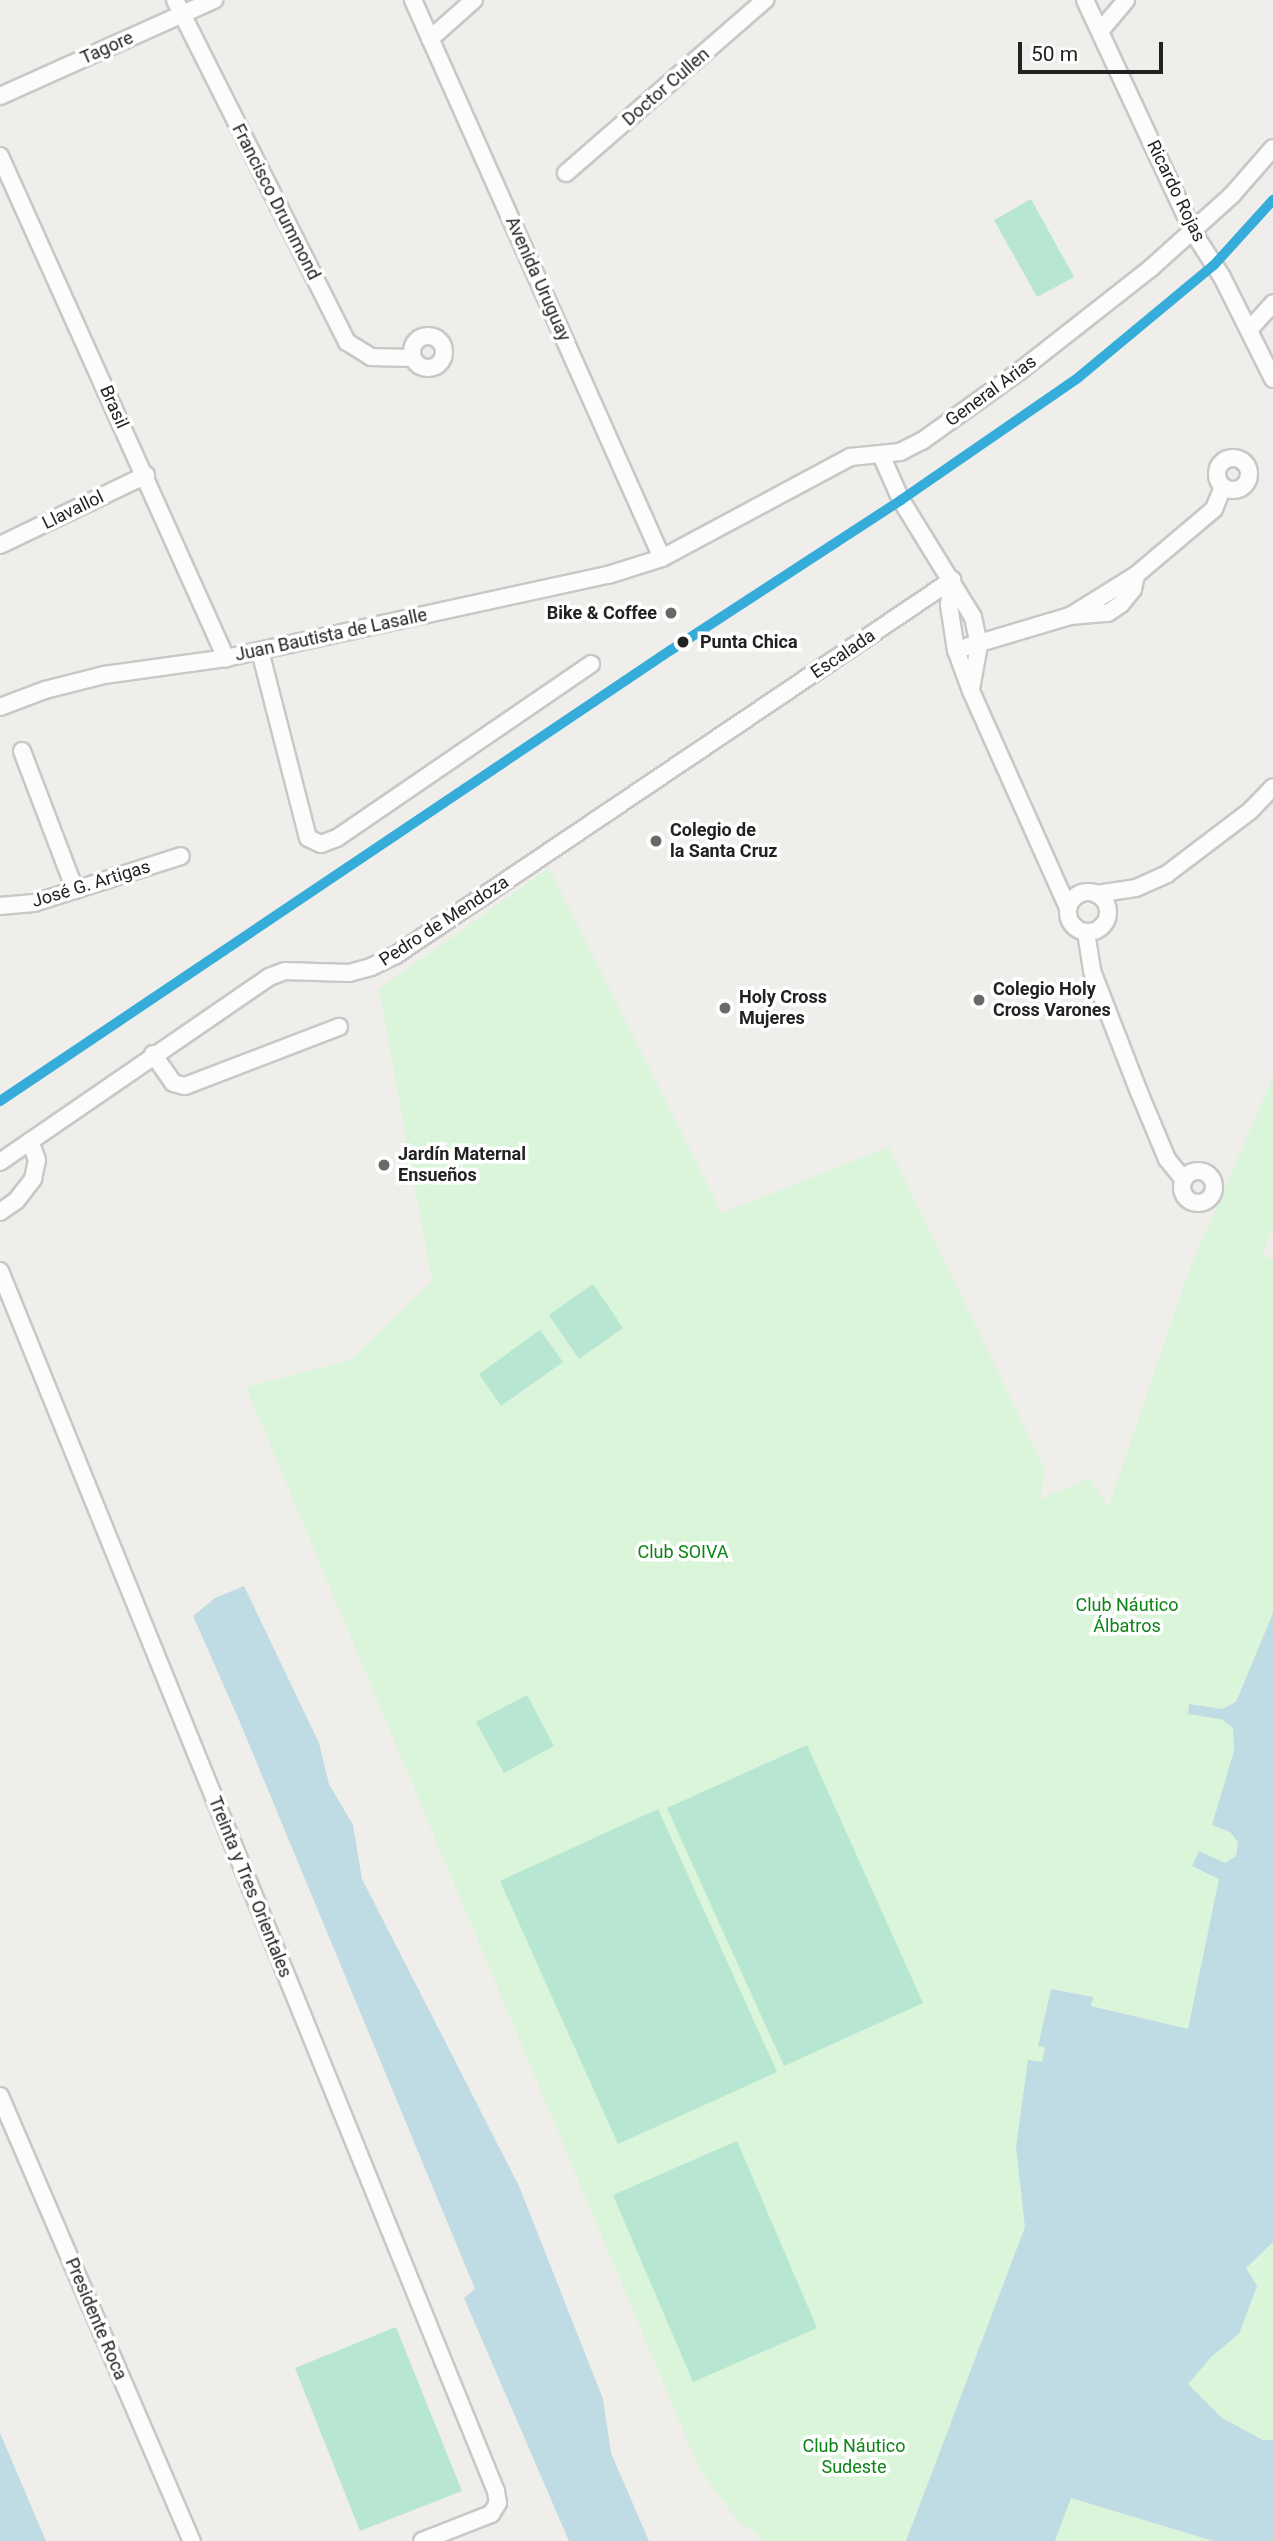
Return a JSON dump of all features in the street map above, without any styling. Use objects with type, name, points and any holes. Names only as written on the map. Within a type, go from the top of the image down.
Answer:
[{"type":"street","name":"Tagore","points":[[0,96],[178,7],[214,0]]},
{"type":"street","name":"Avenida Uruguay","points":[[413,0],[662,558]]},
{"type":"street","points":[[430,39],[474,0]]},
{"type":"street","name":"Doctor Cullen","points":[[566,173],[747,6],[765,0]]},
{"type":"street","name":"Ricardo Rojas","points":[[1085,0],[1193,232],[1222,276],[1273,379]]},
{"type":"street","points":[[1101,30],[1126,0]]},
{"type":"street","name":"Francisco Drummond","points":[[178,7],[347,342],[371,357],[412,358]]},
{"type":"street","name":"General Arias","points":[[662,558],[850,457],[900,452],[922,441],[1021,370],[1193,232],[1232,195],[1273,148]]},
{"type":"street","name":"Brasil","points":[[0,156],[226,658]]},
{"type":"street","points":[[1249,330],[1273,303]]},
{"type":"street","points":[[881,455],[901,500],[973,617],[979,645],[971,691]]},
{"type":"street","name":"Llavallol","points":[[0,545],[145,475]]},
{"type":"street","points":[[956,650],[1069,616],[1136,575],[1214,509],[1223,486]]},
{"type":"street","name":"Juan Bautista de Lasalle","points":[[0,707],[45,690],[104,675],[260,651],[608,575],[662,558]]},
{"type":"street","points":[[952,580],[951,628],[971,691],[1074,926],[1086,932],[1098,929],[1106,920],[1108,908],[1092,893],[1062,881],[1050,869]]},
{"type":"street","name":"Escalada","points":[[734,728],[952,580]]},
{"type":"street","points":[[260,651],[308,838],[321,844],[337,838],[591,664]]},
{"type":"street","name":"Pedro de Mendoza","points":[[0,1162],[153,1054],[269,977],[285,971],[349,973],[371,967],[396,955],[734,728]]},
{"type":"street","points":[[22,751],[75,890]]},
{"type":"street","points":[[1068,908],[1075,896],[1136,888],[1167,874],[1250,811],[1273,787]]},
{"type":"street","name":"José G. Artigas","points":[[0,906],[34,903],[181,856]]},
{"type":"street","points":[[1086,932],[1092,971],[1139,1092],[1167,1159],[1184,1180]]},
{"type":"street","points":[[153,1054],[173,1083],[185,1086],[339,1027]]},
{"type":"street","points":[[0,1212],[16,1201],[33,1178],[37,1160],[30,1141]]},
{"type":"street","name":"Treinta y Tres Orientales","points":[[0,1271],[498,2503],[491,2514],[422,2541]]},
{"type":"street","name":"Presidente Roca","points":[[0,2096],[192,2541]]},
{"type":"green space","points":[[1031,199],[1074,277],[1037,297],[994,220]]},
{"type":"green space","name":"Club SOIVA","points":[[549,868],[722,1213],[889,1147],[1045,1469],[1040,1499],[1090,1478],[1108,1508],[1190,1268],[1273,1077],[1273,1228],[1262,1254],[1273,1260],[1273,1613],[1236,1702],[1222,1709],[1190,1704],[1188,1714],[1221,1719],[1233,1728],[1234,1751],[1213,1825],[1230,1832],[1239,1842],[1236,1856],[1224,1863],[1192,1866],[1220,1878],[1188,2030],[1091,2006],[1093,1997],[1050,1989],[1039,2046],[1045,2047],[1042,2063],[1028,2061],[1016,2147],[1025,2227],[906,2541],[759,2541],[761,2537],[740,2524],[699,2468],[246,1387],[351,1360],[432,1281],[379,989]]},
{"type":"green space","points":[[593,1284],[623,1328],[579,1359],[549,1315]]},
{"type":"green space","points":[[540,1330],[563,1362],[501,1406],[479,1374]]},
{"type":"green space","points":[[527,1695],[554,1746],[504,1773],[476,1722]]},
{"type":"green space","points":[[807,1745],[923,2003],[784,2066],[667,1808]]},
{"type":"green space","points":[[658,1809],[777,2072],[618,2144],[500,1881]]},
{"type":"green space","points":[[737,2141],[817,2328],[693,2382],[613,2195]]},
{"type":"green space","points":[[1273,2242],[1273,2440],[1263,2440],[1222,2418],[1187,2384],[1211,2357],[1239,2334],[1246,2269]]},
{"type":"green space","points":[[396,2327],[462,2491],[360,2531],[295,2368]]},
{"type":"green space","points":[[1070,2498],[1213,2541],[1055,2541]]},
{"type":"water","points":[[244,1586],[319,1743],[329,1784],[353,1825],[362,1879],[519,2186],[603,2399],[611,2453],[649,2541],[569,2541],[464,2298],[475,2289],[239,1720],[193,1616],[215,1598]]},
{"type":"water","points":[[1273,1613],[1273,2242],[1246,2268],[1257,2286],[1239,2334],[1211,2357],[1188,2384],[1222,2418],[1263,2440],[1273,2440],[1273,2541],[1213,2541],[1071,2498],[1055,2541],[906,2541],[1025,2227],[1016,2147],[1028,2060],[1042,2062],[1045,2047],[1038,2046],[1051,1989],[1093,1997],[1091,2006],[1188,2029],[1219,1879],[1192,1866],[1199,1851],[1225,1863],[1236,1856],[1238,1842],[1230,1832],[1212,1825],[1234,1751],[1233,1728],[1221,1719],[1188,1714],[1189,1704],[1222,1709],[1236,1702]]},
{"type":"water","points":[[0,2433],[46,2541],[0,2541]]},
{"type":"transit line","points":[[0,1101],[671,650],[901,500],[1079,377],[1214,265],[1273,200]]},
{"type":"place","name":"Bike & Coffee","points":[[671,613]]},
{"type":"place","name":"Punta Chica","points":[[683,642]]},
{"type":"place","name":"Colegio de la Santa Cruz","points":[[656,841]]},
{"type":"place","name":"Colegio Holy Cross Varones","points":[[979,1000]]},
{"type":"place","name":"Holy Cross Mujeres","points":[[725,1008]]},
{"type":"place","name":"Jardín Maternal Ensueños","points":[[384,1165]]},
{"type":"park label","name":"Club Náutico Álbatros","points":[[1127,1616]]},
{"type":"park label","name":"Club Náutico Sudeste","points":[[854,2457]]}]
